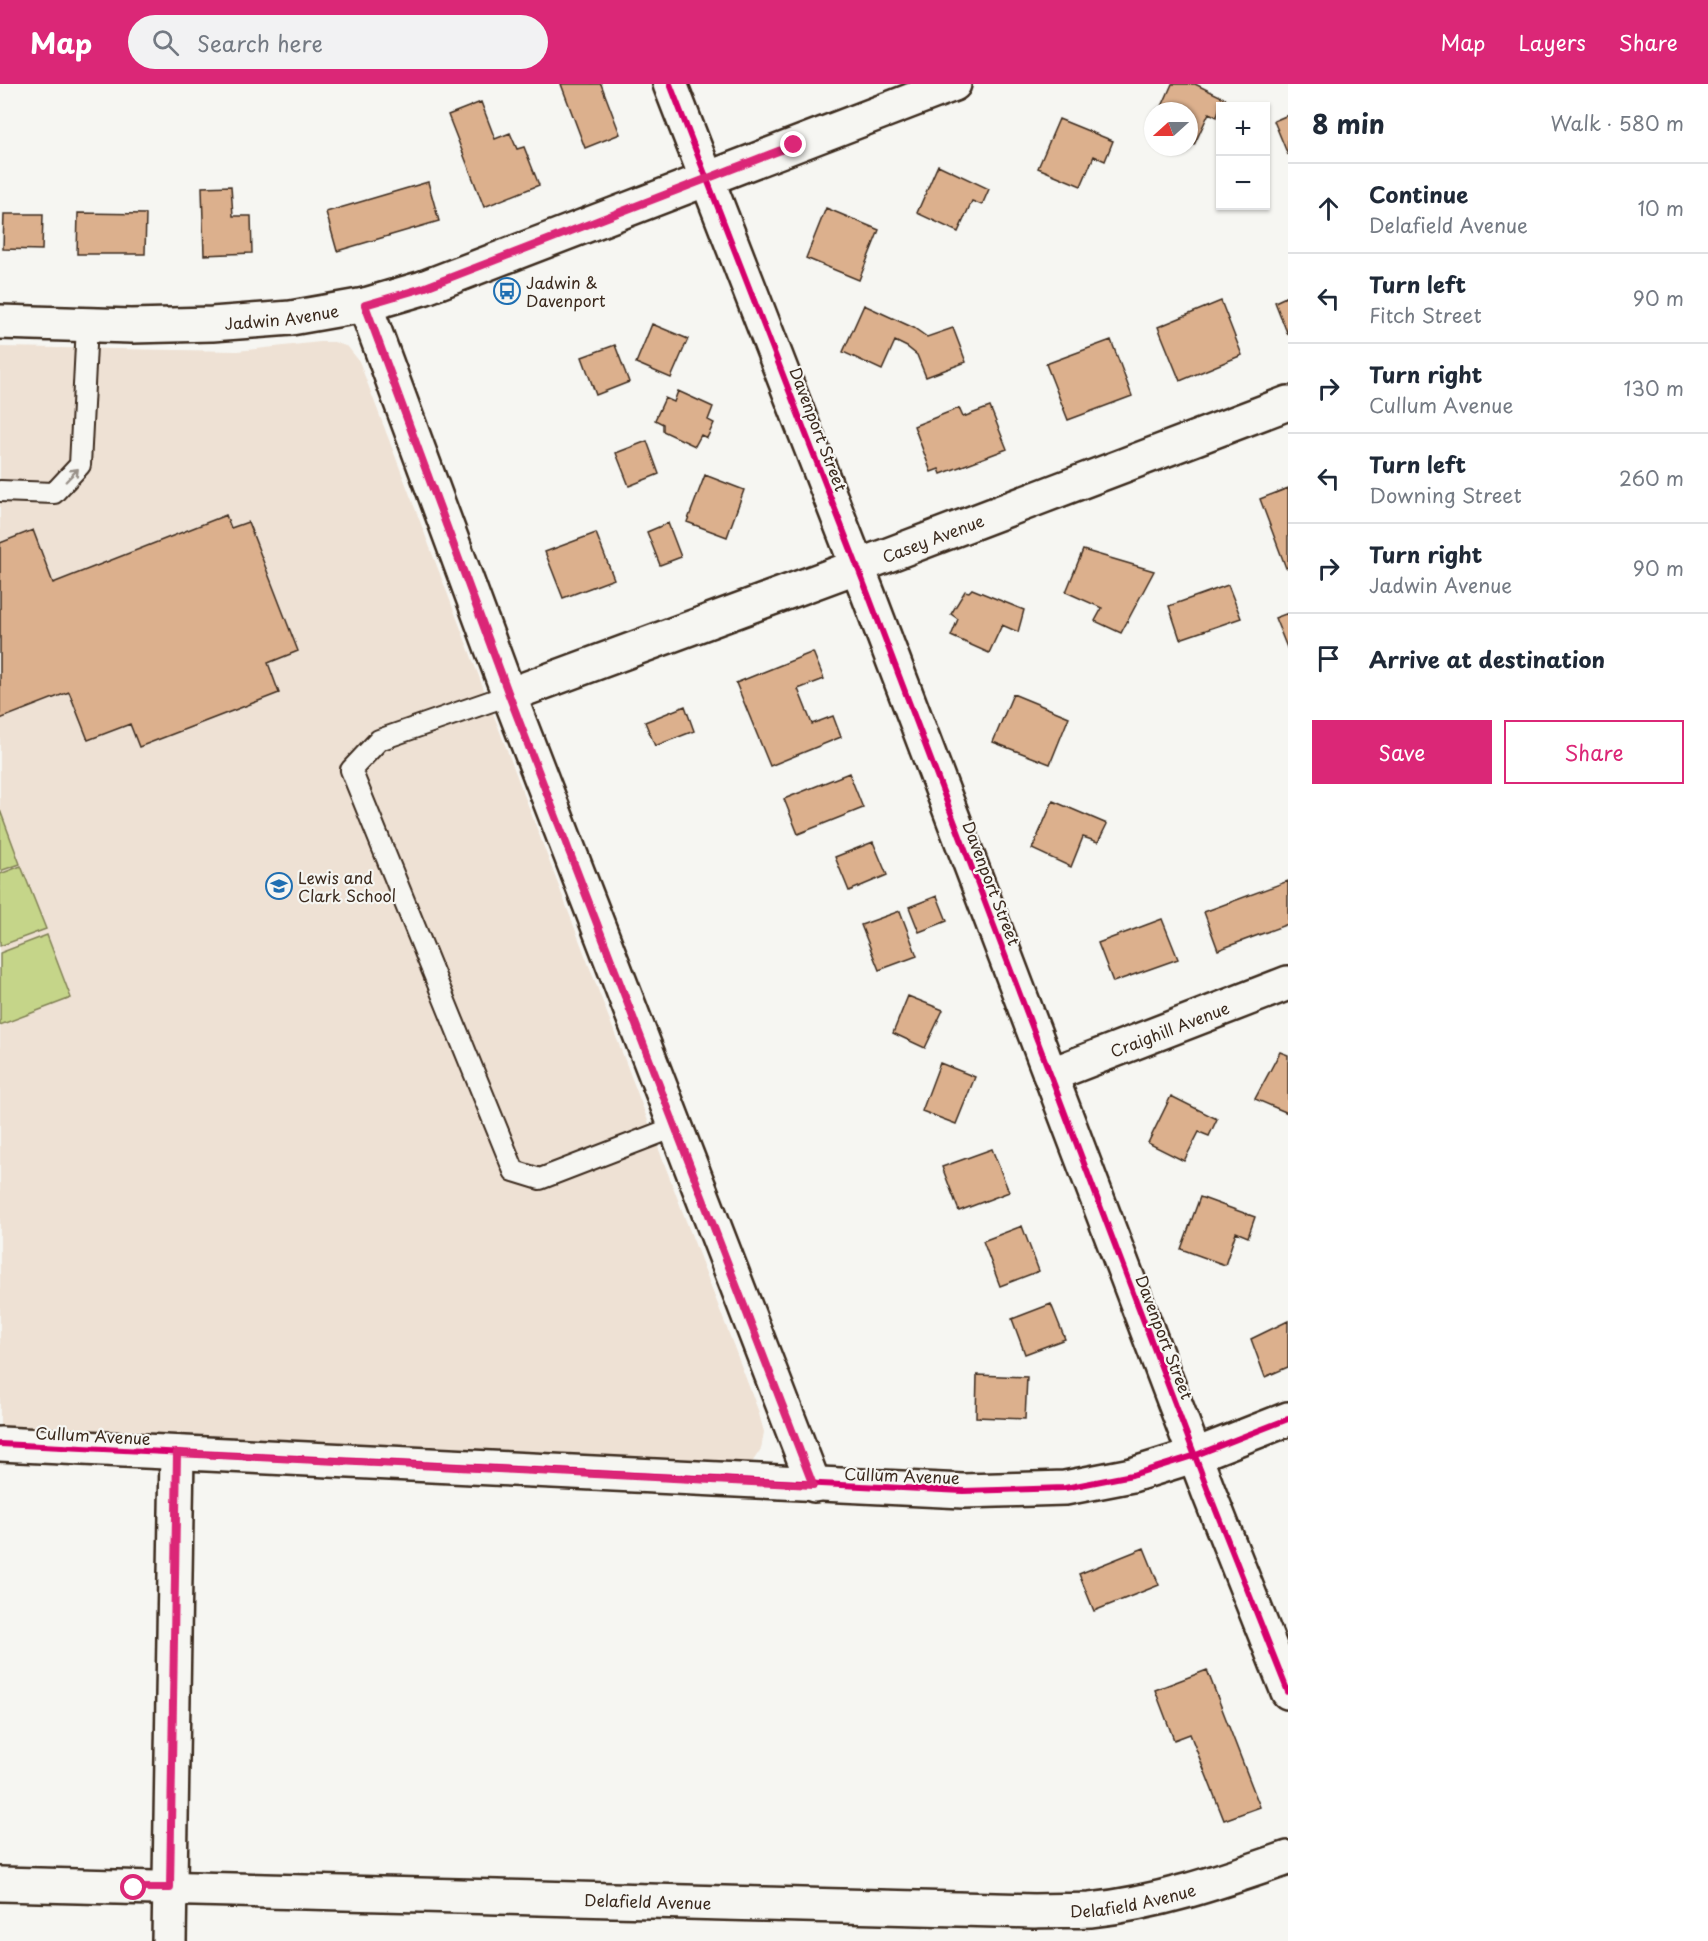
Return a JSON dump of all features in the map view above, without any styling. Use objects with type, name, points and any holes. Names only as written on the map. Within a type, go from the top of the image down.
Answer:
[{"type":"street","name":"Davenport Street","points":[[670,84],[1288,1692]]},
{"type":"street","name":"Jadwin Avenue","points":[[0,322],[87,325],[212,324],[291,318],[365,305],[423,288],[954,84]]},
{"type":"street","points":[[365,305],[509,695],[813,1485]]},
{"type":"street","name":"Casey Avenue","points":[[509,695],[1288,403]]},
{"type":"street","name":"Craighill Avenue","points":[[1050,1075],[1288,983]]},
{"type":"street","name":"Cullum Avenue","points":[[0,1444],[963,1491],[1065,1488],[1132,1475],[1196,1455],[1288,1419]]},
{"type":"street","points":[[169,1941],[177,1453]]},
{"type":"street","name":"Delafield Avenue","points":[[0,1884],[1034,1911],[1090,1910],[1186,1892],[1288,1858]]},
{"type":"lane","points":[[0,491],[54,493],[80,465],[87,325]]},
{"type":"lane","points":[[509,695],[379,740],[351,770],[514,1171],[540,1179],[675,1127]]},
{"type":"shaded area","name":"Lewis and Clark School","points":[[334,342],[348,347],[359,361],[758,1410],[764,1432],[761,1449],[753,1461],[738,1465],[0,1428],[0,347],[237,351]]},
{"type":"green space","points":[[0,810],[20,864],[0,871]]},
{"type":"green space","points":[[21,866],[46,929],[0,946],[0,874]]},
{"type":"green space","points":[[47,935],[71,998],[0,1025],[0,953]]},
{"type":"building","points":[[561,84],[601,84],[620,134],[585,148]]},
{"type":"building","points":[[1172,84],[1195,84],[1226,99],[1224,102],[1216,102],[1216,116],[1209,113],[1198,136],[1198,102],[1164,102]]},
{"type":"building","points":[[481,102],[495,139],[510,133],[517,149],[524,147],[539,185],[484,207],[448,115]]},
{"type":"building","points":[[1288,115],[1288,155],[1274,121]]},
{"type":"building","points":[[1059,119],[1113,141],[1105,161],[1094,156],[1081,186],[1038,168]]},
{"type":"building","points":[[938,165],[989,189],[982,205],[972,201],[958,232],[917,213]]},
{"type":"building","points":[[428,182],[439,221],[337,251],[326,212]]},
{"type":"building","points":[[231,186],[233,216],[251,216],[252,253],[204,255],[202,187]]},
{"type":"building","points":[[826,208],[879,230],[859,280],[806,258]]},
{"type":"building","points":[[78,213],[146,214],[145,254],[77,254]]},
{"type":"building","points":[[4,214],[43,214],[42,250],[3,249]]},
{"type":"building","points":[[1288,296],[1288,335],[1275,302]]},
{"type":"building","points":[[1221,301],[1242,355],[1180,381],[1158,327]]},
{"type":"building","points":[[864,305],[914,328],[927,337],[953,328],[966,362],[926,377],[917,355],[895,341],[882,370],[843,352]]},
{"type":"building","points":[[652,324],[688,339],[671,378],[636,363]]},
{"type":"building","points":[[1111,340],[1132,396],[1068,420],[1046,364]]},
{"type":"building","points":[[615,345],[629,382],[596,395],[582,357]]},
{"type":"building","points":[[678,391],[713,407],[708,420],[714,423],[707,438],[701,435],[695,446],[663,431],[663,424],[655,420],[665,398],[674,402]]},
{"type":"building","points":[[990,407],[1007,449],[941,474],[939,469],[931,472],[914,426],[959,408],[963,417]]},
{"type":"building","points":[[647,441],[659,474],[629,486],[616,453]]},
{"type":"building","points":[[705,475],[744,490],[727,537],[687,522]]},
{"type":"building","points":[[1288,488],[1288,567],[1286,568],[1260,499]]},
{"type":"building","points":[[226,515],[231,528],[248,522],[298,651],[268,663],[279,693],[139,747],[130,724],[88,740],[69,692],[0,719],[0,543],[33,530],[53,583]]},
{"type":"building","points":[[668,523],[681,557],[660,565],[647,532]]},
{"type":"building","points":[[596,533],[614,579],[563,598],[545,552]]},
{"type":"building","points":[[1083,550],[1154,571],[1121,633],[1095,621],[1102,608],[1066,592]]},
{"type":"building","points":[[1228,585],[1241,618],[1180,639],[1169,606]]},
{"type":"building","points":[[972,589],[1024,610],[1018,632],[1002,625],[989,653],[951,636],[958,619],[951,614],[965,591],[969,592]]},
{"type":"building","points":[[1288,613],[1288,650],[1275,618]]},
{"type":"building","points":[[813,652],[824,679],[798,689],[812,724],[833,716],[841,737],[770,766],[736,683]]},
{"type":"building","points":[[1013,694],[1069,717],[1050,764],[993,742]]},
{"type":"building","points":[[685,706],[694,731],[655,746],[645,722]]},
{"type":"building","points":[[849,773],[863,808],[798,834],[784,799]]},
{"type":"building","points":[[1053,801],[1107,824],[1098,842],[1083,837],[1071,867],[1032,849]]},
{"type":"building","points":[[873,842],[887,875],[849,891],[835,857]]},
{"type":"building","points":[[1288,881],[1288,924],[1218,950],[1204,912]]},
{"type":"building","points":[[937,896],[947,921],[919,932],[909,907]]},
{"type":"building","points":[[900,911],[917,956],[879,970],[861,925]]},
{"type":"building","points":[[1162,919],[1178,959],[1113,982],[1098,943]]},
{"type":"building","points":[[908,996],[943,1010],[925,1048],[893,1033]]},
{"type":"building","points":[[1280,1052],[1288,1055],[1288,1113],[1255,1099]]},
{"type":"building","points":[[940,1063],[975,1077],[956,1124],[922,1111]]},
{"type":"building","points":[[1171,1096],[1217,1119],[1209,1136],[1199,1132],[1184,1161],[1148,1143]]},
{"type":"building","points":[[992,1149],[1009,1192],[959,1211],[942,1167]]},
{"type":"building","points":[[1200,1197],[1255,1217],[1248,1237],[1236,1232],[1225,1265],[1181,1249]]},
{"type":"building","points":[[1022,1226],[1039,1271],[1000,1286],[983,1241]]},
{"type":"building","points":[[1051,1304],[1065,1339],[1025,1354],[1012,1319]]},
{"type":"building","points":[[1288,1321],[1288,1367],[1265,1377],[1251,1339]]},
{"type":"building","points":[[977,1375],[1027,1377],[1025,1419],[976,1417]]},
{"type":"building","points":[[1144,1548],[1159,1585],[1094,1611],[1079,1574]]},
{"type":"building","points":[[1207,1670],[1260,1807],[1224,1820],[1190,1734],[1174,1740],[1155,1690]]},
{"type":"cycle path","points":[[670,84],[868,594],[1209,1493],[1288,1692]]},
{"type":"cycle path","points":[[0,1444],[963,1491],[1065,1488],[1132,1475],[1196,1455],[1288,1419]]},
{"type":"place","name":"Jadwin & Davenport","points":[[507,291]]},
{"type":"place","name":"Lewis and Clark School","points":[[279,886]]},
{"type":"route","points":[[134,1888],[170,1888],[177,1453],[813,1485],[509,695],[365,305],[423,288],[794,145]]}]
